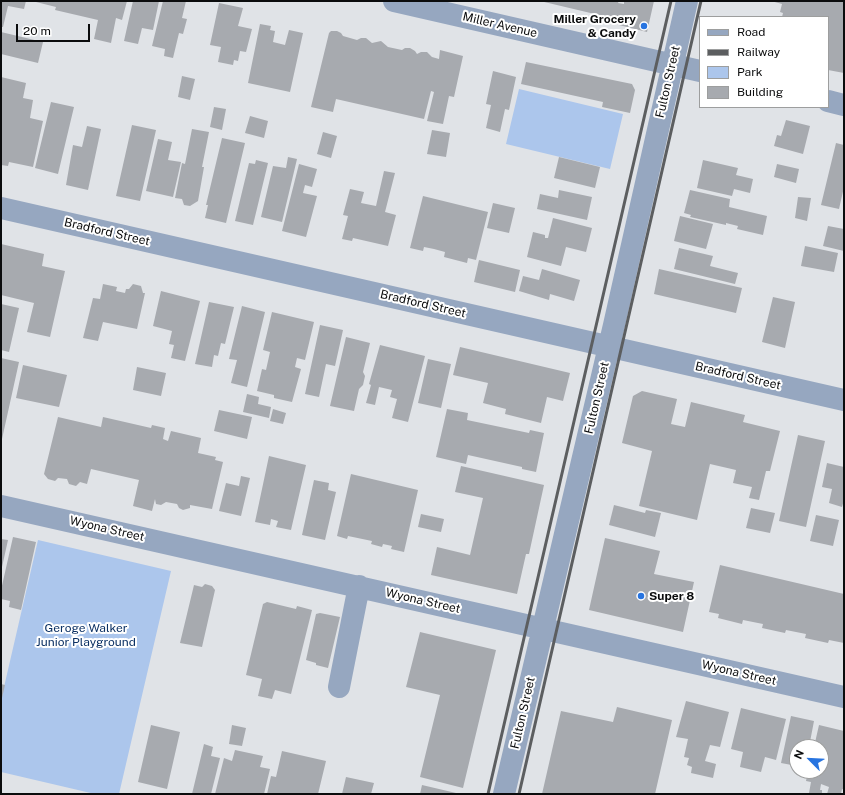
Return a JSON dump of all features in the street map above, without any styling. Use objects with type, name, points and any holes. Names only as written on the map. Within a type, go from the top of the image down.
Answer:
[{"type":"street","name":"Miller Avenue","points":[[394,1],[699,71]]},
{"type":"street","name":"Fulton Street","points":[[504,794],[687,1]]},
{"type":"street","points":[[829,101],[844,105]]},
{"type":"street","name":"Bradford Street","points":[[1,208],[844,400]]},
{"type":"street","name":"Wyona Street","points":[[1,506],[844,697]]},
{"type":"street","points":[[339,687],[359,586]]},
{"type":"green space","points":[[519,89],[623,114],[610,169],[506,144]]},
{"type":"green space","name":"Geroge Walker Junior Playground","points":[[38,540],[171,571],[119,794],[95,794],[1,772],[1,700]]},
{"type":"building","points":[[1,1],[26,1],[24,9],[8,6],[3,27],[1,27]]},
{"type":"building","points":[[32,1],[127,1],[122,20],[116,18],[111,43],[94,39],[98,20],[55,10],[56,7]]},
{"type":"building","points":[[133,1],[159,1],[153,30],[142,28],[138,44],[124,41]]},
{"type":"building","points":[[163,1],[186,1],[182,18],[187,19],[183,34],[179,33],[173,58],[164,56],[165,49],[152,46]]},
{"type":"building","points":[[540,1],[619,1],[618,3],[624,4],[624,1],[654,1],[647,32],[619,25],[620,20]]},
{"type":"building","points":[[771,1],[844,2],[844,73],[829,70],[829,16],[782,16],[783,13],[780,12],[782,4]]},
{"type":"building","points":[[219,3],[243,8],[238,26],[252,29],[246,52],[240,51],[238,61],[234,60],[233,65],[218,62],[221,47],[210,45]]},
{"type":"building","points":[[260,24],[271,26],[270,30],[275,31],[273,42],[285,45],[289,30],[303,33],[290,92],[248,83]]},
{"type":"building","points":[[331,31],[337,31],[343,36],[357,40],[366,38],[372,43],[381,41],[388,47],[402,50],[405,48],[410,48],[417,54],[427,52],[432,57],[439,59],[440,50],[463,56],[454,97],[449,96],[443,124],[427,121],[434,92],[431,91],[424,119],[336,99],[333,112],[311,107],[329,33]]},
{"type":"building","points":[[1,32],[43,42],[38,63],[1,54]]},
{"type":"building","points":[[526,62],[632,84],[635,90],[630,113],[602,107],[603,102],[521,84]]},
{"type":"building","points":[[493,71],[516,77],[509,110],[505,109],[500,132],[486,128],[491,105],[486,104]]},
{"type":"building","points":[[182,76],[195,79],[190,100],[178,97]]},
{"type":"building","points":[[1,77],[26,83],[23,98],[33,100],[30,118],[43,121],[33,167],[9,162],[8,166],[1,165]]},
{"type":"building","points":[[51,102],[74,107],[58,174],[35,168]]},
{"type":"building","points":[[214,107],[226,109],[222,130],[210,127]]},
{"type":"building","points":[[250,116],[268,121],[264,138],[245,133]]},
{"type":"building","points":[[786,120],[810,126],[803,154],[774,146],[777,135],[781,136]]},
{"type":"building","points":[[132,125],[156,130],[140,201],[116,196]]},
{"type":"building","points":[[87,126],[101,129],[88,190],[66,185],[73,145],[82,147]]},
{"type":"building","points":[[192,129],[209,132],[202,167],[204,167],[198,201],[190,206],[184,205],[182,199],[175,198],[182,163],[185,164]]},
{"type":"building","points":[[432,130],[450,133],[446,157],[427,154]]},
{"type":"building","points":[[323,132],[337,136],[331,158],[317,154]]},
{"type":"building","points":[[222,138],[245,143],[226,223],[205,218],[208,205],[206,205]]},
{"type":"building","points":[[158,139],[172,142],[168,160],[181,162],[173,197],[146,191]]},
{"type":"building","points":[[836,143],[844,145],[844,187],[839,209],[821,205]]},
{"type":"building","points":[[288,157],[297,159],[282,222],[261,217],[273,166],[286,168]]},
{"type":"building","points":[[559,157],[600,167],[595,188],[554,178]]},
{"type":"building","points":[[256,160],[268,163],[253,225],[235,221],[249,163],[255,164]]},
{"type":"building","points":[[703,160],[738,168],[736,175],[753,179],[750,193],[734,189],[732,196],[697,188]]},
{"type":"building","points":[[299,164],[317,169],[312,187],[305,185],[303,193],[317,196],[306,237],[282,231]]},
{"type":"building","points":[[777,164],[799,169],[796,183],[774,177]]},
{"type":"building","points":[[384,171],[395,173],[385,212],[396,215],[388,246],[353,238],[352,241],[342,239],[348,216],[343,215],[350,189],[364,192],[361,203],[376,206]]},
{"type":"building","points":[[559,190],[592,197],[587,220],[537,209],[540,194],[558,198]]},
{"type":"building","points":[[690,190],[730,199],[729,207],[767,216],[763,235],[737,229],[738,226],[726,223],[726,225],[690,217],[691,215],[684,213]]},
{"type":"building","points":[[423,196],[488,212],[476,260],[468,258],[467,263],[444,257],[445,252],[434,249],[424,247],[423,251],[410,248]]},
{"type":"building","points":[[798,197],[811,198],[807,221],[795,218]]},
{"type":"building","points":[[493,203],[515,208],[509,233],[487,228]]},
{"type":"building","points":[[680,216],[713,224],[706,249],[674,241]]},
{"type":"building","points":[[553,218],[592,228],[586,252],[566,247],[561,266],[527,257],[533,232],[545,235],[545,238],[548,238]]},
{"type":"building","points":[[828,226],[844,229],[844,251],[823,246]]},
{"type":"building","points":[[1,244],[44,254],[42,266],[65,271],[50,337],[27,332],[34,303],[1,295]]},
{"type":"building","points":[[805,246],[838,253],[834,272],[801,266]]},
{"type":"building","points":[[679,248],[713,256],[710,266],[738,273],[735,284],[674,269]]},
{"type":"building","points":[[479,260],[520,270],[515,292],[474,282]]},
{"type":"building","points":[[542,269],[580,280],[574,301],[550,294],[549,300],[519,291],[523,276],[539,280]]},
{"type":"building","points":[[659,269],[742,288],[736,313],[654,294]]},
{"type":"building","points":[[103,284],[117,287],[116,291],[125,293],[126,289],[129,289],[133,284],[141,286],[143,293],[145,293],[137,329],[103,322],[98,341],[83,338],[93,298],[100,299]]},
{"type":"building","points":[[161,291],[200,301],[185,361],[171,358],[174,345],[169,344],[172,331],[153,326]]},
{"type":"building","points":[[773,297],[795,302],[785,348],[762,342]]},
{"type":"building","points":[[209,302],[234,307],[225,344],[221,343],[218,356],[214,355],[212,367],[195,364]]},
{"type":"building","points":[[1,304],[19,308],[9,352],[1,350]]},
{"type":"building","points":[[242,306],[265,312],[247,387],[231,383],[237,360],[229,359]]},
{"type":"building","points":[[272,312],[314,322],[305,360],[297,358],[295,367],[301,369],[292,402],[274,398],[274,395],[257,391],[262,369],[266,370],[270,352],[263,350]]},
{"type":"building","points":[[320,325],[343,330],[335,366],[326,364],[319,397],[305,394]]},
{"type":"building","points":[[346,337],[370,343],[363,372],[365,376],[363,385],[359,389],[354,411],[330,406]]},
{"type":"building","points":[[380,345],[425,356],[408,422],[392,418],[397,399],[390,397],[392,390],[379,387],[375,405],[366,403],[371,385],[369,384]]},
{"type":"building","points":[[460,347],[570,373],[563,401],[547,397],[541,423],[505,414],[506,409],[483,403],[488,383],[453,375]]},
{"type":"building","points":[[1,358],[19,362],[2,439],[1,439]]},
{"type":"building","points":[[428,359],[451,364],[441,408],[418,403]]},
{"type":"building","points":[[23,365],[67,375],[59,407],[16,398]]},
{"type":"building","points":[[137,367],[166,373],[161,396],[133,390]]},
{"type":"building","points":[[642,391],[677,399],[671,424],[685,427],[691,402],[745,415],[743,422],[780,431],[770,471],[766,471],[759,500],[749,498],[752,487],[733,483],[736,470],[710,464],[697,520],[639,506],[652,451],[622,443],[633,396]]},
{"type":"building","points":[[247,394],[259,397],[258,404],[271,407],[269,418],[243,412]]},
{"type":"building","points":[[273,409],[286,413],[283,424],[270,421]]},
{"type":"building","points":[[447,409],[468,413],[467,420],[529,433],[530,430],[544,433],[536,472],[522,469],[522,467],[468,455],[466,464],[436,457]]},
{"type":"building","points":[[219,410],[252,417],[247,439],[214,431]]},
{"type":"building","points":[[58,417],[101,427],[103,417],[151,428],[152,425],[165,428],[163,439],[168,441],[171,431],[201,438],[198,453],[216,457],[215,460],[223,462],[212,509],[190,505],[190,508],[183,510],[179,508],[177,504],[166,502],[161,505],[156,504],[155,499],[152,511],[133,506],[139,480],[91,469],[87,484],[80,482],[76,486],[69,484],[67,479],[58,478],[55,481],[48,479],[44,474]]},
{"type":"building","points":[[798,435],[825,441],[806,527],[779,521]]},
{"type":"building","points":[[269,456],[306,465],[291,530],[276,527],[278,521],[271,519],[270,525],[255,522]]},
{"type":"building","points":[[827,463],[844,467],[844,500],[842,507],[829,503],[832,489],[822,487]]},
{"type":"building","points":[[461,466],[544,485],[529,554],[526,554],[517,594],[431,575],[437,547],[470,555],[483,498],[455,492]]},
{"type":"building","points":[[351,474],[418,490],[404,552],[391,549],[392,546],[383,544],[382,547],[371,544],[372,541],[348,536],[347,539],[337,536]]},
{"type":"building","points":[[241,476],[250,478],[241,516],[219,511],[226,483],[239,486]]},
{"type":"building","points":[[314,480],[329,483],[328,490],[336,492],[325,540],[302,535]]},
{"type":"building","points":[[614,505],[645,513],[646,510],[661,513],[655,537],[609,525]]},
{"type":"building","points":[[751,508],[775,513],[770,533],[746,528]]},
{"type":"building","points":[[421,514],[444,519],[441,532],[418,527]]},
{"type":"building","points":[[816,515],[839,520],[833,546],[810,541]]},
{"type":"building","points":[[13,537],[36,542],[21,610],[9,607],[10,601],[1,599],[1,590]]},
{"type":"building","name":"Super 8","points":[[605,538],[660,551],[654,574],[694,582],[683,632],[589,610]]},
{"type":"building","points":[[1,539],[8,540],[2,567],[1,567]]},
{"type":"building","points":[[720,565],[844,594],[844,643],[829,640],[828,643],[805,638],[806,634],[786,630],[785,633],[762,628],[763,624],[743,620],[742,624],[718,618],[719,614],[709,612]]},
{"type":"building","points":[[205,584],[212,586],[215,590],[202,647],[180,643],[194,585],[202,587]]},
{"type":"building","points":[[267,602],[296,609],[297,606],[312,610],[291,694],[275,690],[272,699],[258,696],[262,679],[246,675],[263,604]]},
{"type":"building","points":[[320,613],[340,617],[328,668],[316,665],[316,663],[306,660],[316,614]]},
{"type":"building","points":[[420,632],[496,650],[463,788],[420,777],[440,695],[406,687]]},
{"type":"building","points":[[1,684],[5,685],[2,698],[1,698]]},
{"type":"building","points":[[686,701],[729,712],[720,747],[710,745],[705,761],[716,764],[713,778],[691,773],[692,767],[687,765],[689,758],[684,757],[688,739],[676,737]]},
{"type":"building","points":[[617,707],[672,720],[655,794],[542,794],[561,711],[613,722]]},
{"type":"building","points":[[741,708],[786,719],[776,760],[765,757],[761,772],[740,767],[743,752],[731,749]]},
{"type":"building","points":[[791,716],[814,721],[811,739],[789,739],[789,764],[781,763]]},
{"type":"building","points":[[151,725],[180,732],[167,789],[138,782]]},
{"type":"building","points":[[232,725],[246,728],[242,746],[229,744]]},
{"type":"building","points":[[819,725],[844,731],[844,790],[842,789],[841,794],[827,794],[829,787],[821,784],[820,790],[822,790],[822,794],[809,793],[811,782],[806,781],[806,779],[829,779],[829,739],[816,739]]},
{"type":"building","points":[[204,744],[213,747],[211,756],[220,758],[211,794],[192,794]]},
{"type":"building","points":[[235,750],[263,756],[260,767],[270,769],[264,794],[215,794],[224,758],[232,761]]},
{"type":"building","points":[[282,751],[326,761],[318,794],[267,794],[271,776],[276,777]]},
{"type":"building","points":[[346,777],[374,783],[371,794],[342,794]]},
{"type":"building","points":[[422,785],[456,793],[456,794],[420,794]]},
{"type":"railway","points":[[488,794],[671,1]]},
{"type":"railway","points":[[519,794],[701,1]]},
{"type":"place","name":"Miller Grocery & Candy","points":[[644,26]]},
{"type":"place","name":"Super 8","points":[[641,596]]}]
